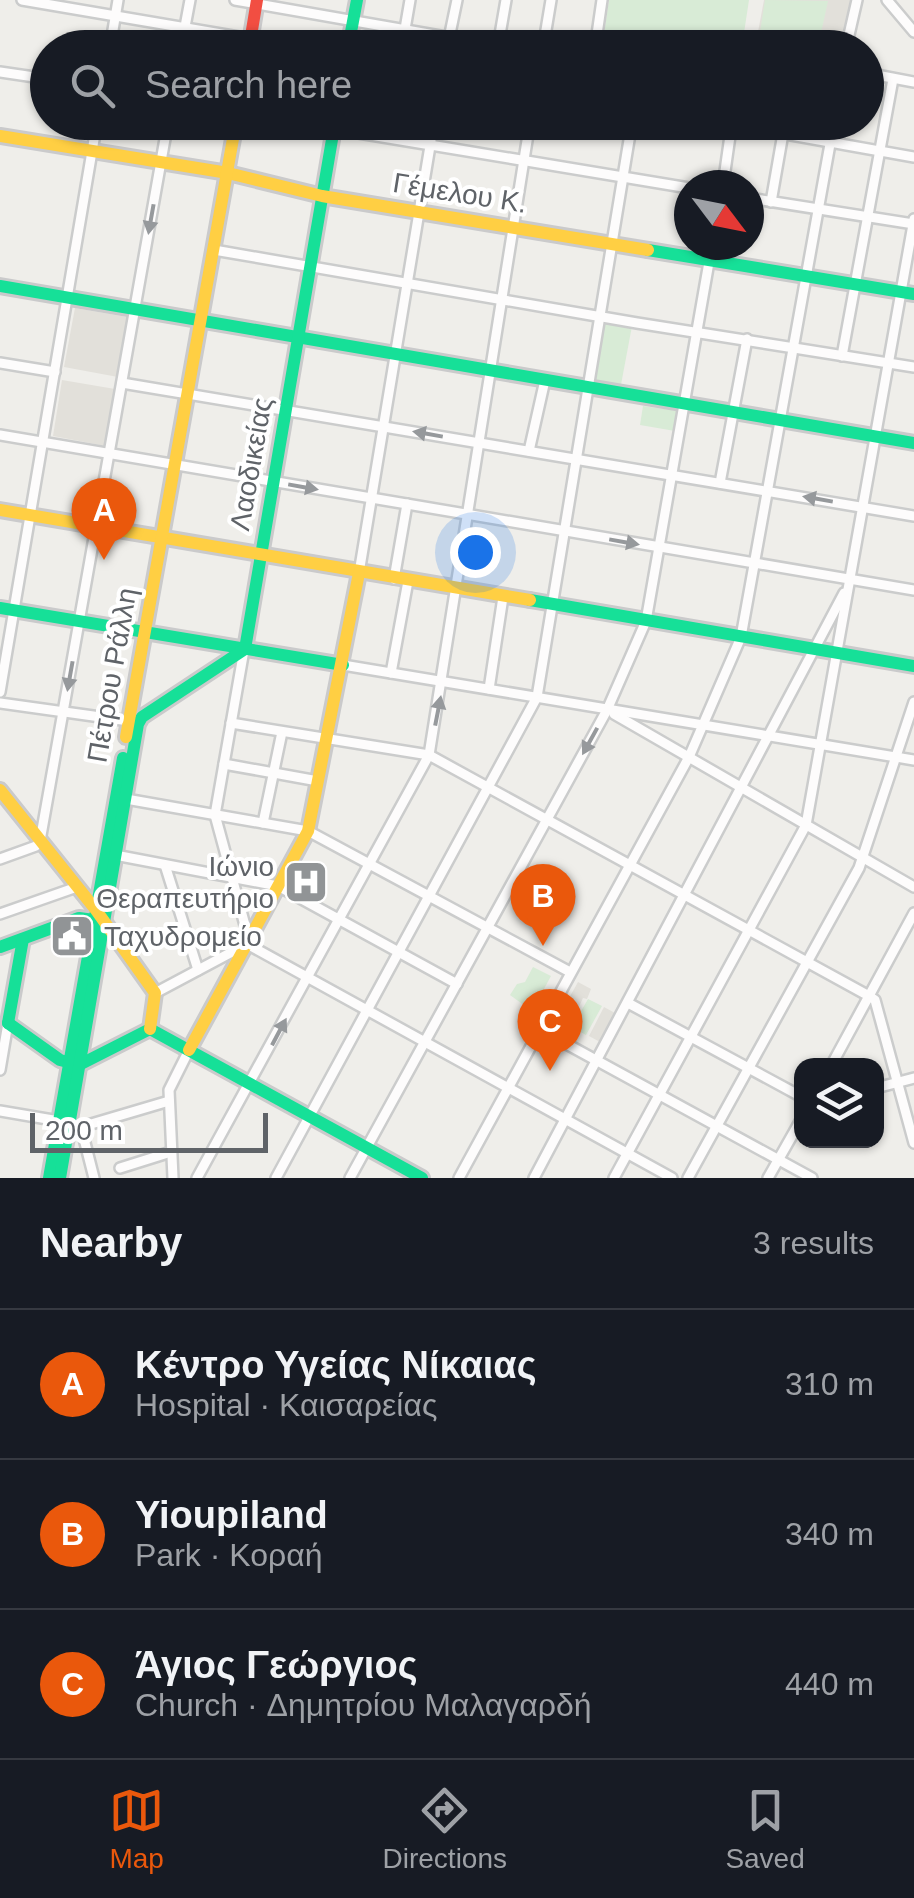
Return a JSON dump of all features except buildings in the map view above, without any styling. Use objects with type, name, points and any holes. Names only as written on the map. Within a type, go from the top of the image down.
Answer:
[{"type":"main road","points":[[351,30],[357,0]]},
{"type":"main road","points":[[252,30],[257,2]]},
{"type":"main road","name":"Γέμελου Κ.","points":[[0,136],[228,173],[322,196],[674,254]]},
{"type":"main road","name":"Πέτρου Ράλλη","points":[[60,1178],[102,879],[136,719],[145,632],[233,140]]},
{"type":"main road","name":"Λαοδικείας","points":[[244,649],[332,140]]},
{"type":"main road","name":"Γέμελου Κ.","points":[[709,260],[908,293]]},
{"type":"main road","points":[[0,288],[914,443]]},
{"type":"main road","points":[[0,510],[914,666]]},
{"type":"main road","points":[[189,1050],[308,831],[358,572]]},
{"type":"main road","points":[[7,609],[343,665]]},
{"type":"main road","points":[[136,719],[244,649]]},
{"type":"main road","name":"Πέτρου Ράλλη","points":[[98,917],[126,799],[136,719]]},
{"type":"main road","points":[[0,790],[155,993],[150,1030]]},
{"type":"main road","points":[[78,888],[89,890],[102,879]]},
{"type":"main road","points":[[0,947],[80,918],[98,917]]},
{"type":"main road","points":[[23,939],[4,1024],[74,1065],[150,1030]]},
{"type":"main road","points":[[150,1030],[422,1178]]},
{"type":"main road","name":"Πέτρου Ράλλη","points":[[48,1178],[70,1124]]},
{"type":"street","points":[[22,0],[194,30]]},
{"type":"street","points":[[113,30],[118,0]]},
{"type":"street","points":[[185,28],[190,0]]},
{"type":"street","points":[[235,0],[408,30]]},
{"type":"street","points":[[405,29],[410,0]]},
{"type":"street","points":[[451,30],[457,0]]},
{"type":"street","points":[[505,30],[506,0]]},
{"type":"street","points":[[546,30],[551,0]]},
{"type":"street","points":[[598,30],[602,0]]},
{"type":"street","points":[[850,30],[857,0]]},
{"type":"street","points":[[888,0],[914,32]]},
{"type":"street","points":[[0,72],[30,77]]},
{"type":"street","points":[[884,76],[914,82]]},
{"type":"street","points":[[884,125],[893,78]]},
{"type":"street","points":[[0,692],[7,609],[30,515],[94,140]]},
{"type":"street","points":[[0,859],[40,841],[165,140]]},
{"type":"street","points":[[414,140],[674,186]]},
{"type":"street","points":[[358,572],[431,140]]},
{"type":"street","points":[[196,1178],[429,755],[527,140]]},
{"type":"street","points":[[276,1178],[537,697],[629,140]]},
{"type":"street","points":[[725,170],[730,140]]},
{"type":"street","points":[[770,202],[781,140]]},
{"type":"street","points":[[819,140],[914,157]]},
{"type":"street","points":[[842,356],[881,140]]},
{"type":"street","points":[[460,1178],[689,757],[741,636],[831,142]]},
{"type":"street","points":[[614,1178],[806,825],[888,363],[908,293],[914,222],[764,201]]},
{"type":"street","points":[[214,250],[914,367]]},
{"type":"street","points":[[350,1178],[607,710],[646,621],[709,260]]},
{"type":"street","points":[[720,483],[747,339]]},
{"type":"street","points":[[0,363],[54,372]]},
{"type":"street","points":[[529,451],[544,380]]},
{"type":"street","points":[[122,382],[914,516]]},
{"type":"street","points":[[0,436],[914,590]]},
{"type":"street","points":[[391,673],[407,504]]},
{"type":"street","points":[[534,1178],[851,580]]},
{"type":"street","points":[[489,689],[503,597]]},
{"type":"street","name":"Λαοδικείας","points":[[215,814],[244,649]]},
{"type":"street","points":[[343,665],[914,760]]},
{"type":"street","points":[[688,1178],[862,858],[914,702]]},
{"type":"street","points":[[0,703],[136,719]]},
{"type":"street","points":[[607,710],[914,887]]},
{"type":"street","points":[[231,723],[429,755],[869,996],[875,1000],[914,1142]]},
{"type":"street","points":[[263,823],[282,732]]},
{"type":"street","points":[[224,764],[318,781]]},
{"type":"street","points":[[126,799],[308,831],[570,972]]},
{"type":"street","points":[[215,814],[248,942],[672,1178]]},
{"type":"street","points":[[115,856],[278,886],[457,984]]},
{"type":"street","points":[[165,865],[198,970]]},
{"type":"street","points":[[0,914],[78,888]]},
{"type":"street","points":[[835,1058],[914,914]]},
{"type":"street","points":[[155,993],[248,942]]},
{"type":"street","points":[[628,1003],[794,1093]]},
{"type":"street","points":[[0,1070],[4,1024]]},
{"type":"street","points":[[539,1029],[812,1178]]},
{"type":"street","points":[[173,1178],[170,1084],[189,1050]]},
{"type":"street","points":[[884,1086],[914,1078]]},
{"type":"street","points":[[0,1111],[70,1124],[169,1101]]},
{"type":"street","points":[[70,1124],[90,1178]]},
{"type":"street","points":[[768,1178],[794,1132]]},
{"type":"street","points":[[120,1168],[171,1152]]},
{"type":"shaded area","points":[[764,0],[855,0],[850,30],[758,30]]},
{"type":"shaded area","points":[[75,308],[127,317],[118,377],[64,367]]},
{"type":"shaded area","points":[[62,380],[115,389],[106,446],[53,436]]},
{"type":"shaded area","points":[[578,982],[591,989],[566,1034],[553,1027]]},
{"type":"shaded area","points":[[604,1007],[615,1013],[600,1042],[589,1036]]},
{"type":"green space","points":[[609,0],[749,0],[744,30],[605,30]]},
{"type":"green space","points":[[765,0],[828,1],[822,30],[760,30]]},
{"type":"green space","points":[[602,320],[632,326],[620,390],[590,384]]},
{"type":"green space","points":[[643,406],[678,411],[675,431],[640,425]]},
{"type":"green space","points":[[533,967],[551,976],[532,1011],[510,995],[517,984],[525,982]]},
{"type":"green space","points":[[588,999],[602,1006],[586,1035],[572,1027]]},
{"type":"traffic: fast","points":[[351,30],[357,0]]},
{"type":"traffic: fast","points":[[60,1178],[138,724],[142,717],[245,649],[332,140]]},
{"type":"traffic: fast","points":[[648,250],[914,294]]},
{"type":"traffic: fast","points":[[0,286],[914,443]]},
{"type":"traffic: fast","points":[[530,600],[914,666]]},
{"type":"traffic: fast","points":[[0,608],[343,665]]},
{"type":"traffic: fast","points":[[49,1178],[123,758]]},
{"type":"traffic: fast","points":[[0,947],[79,918],[101,921]]},
{"type":"traffic: fast","points":[[8,1023],[23,939]]},
{"type":"traffic: fast","points":[[8,1023],[60,1060],[79,1065],[150,1029]]},
{"type":"traffic: fast","points":[[150,1029],[422,1178]]},
{"type":"traffic: slow","points":[[0,136],[228,173],[322,196],[648,250]]},
{"type":"traffic: slow","points":[[126,737],[233,140]]},
{"type":"traffic: slow","points":[[0,510],[530,600]]},
{"type":"traffic: slow","points":[[189,1050],[308,831],[359,573]]},
{"type":"traffic: slow","points":[[0,790],[96,910],[155,993],[150,1029]]},
{"type":"traffic: jam","points":[[252,30],[257,0]]},
{"type":"place","name":"Κέντρο Υγείας Νίκαιας","points":[[104,560]]},
{"type":"place","name":"Ιώνιο Θεραπευτήριο","points":[[306,882]]},
{"type":"place","name":"Ταχυδρομείο","points":[[72,936]]},
{"type":"place","name":"Yioupiland","points":[[543,946]]},
{"type":"place","name":"Άγιος Γεώργιος","points":[[550,1071]]}]
